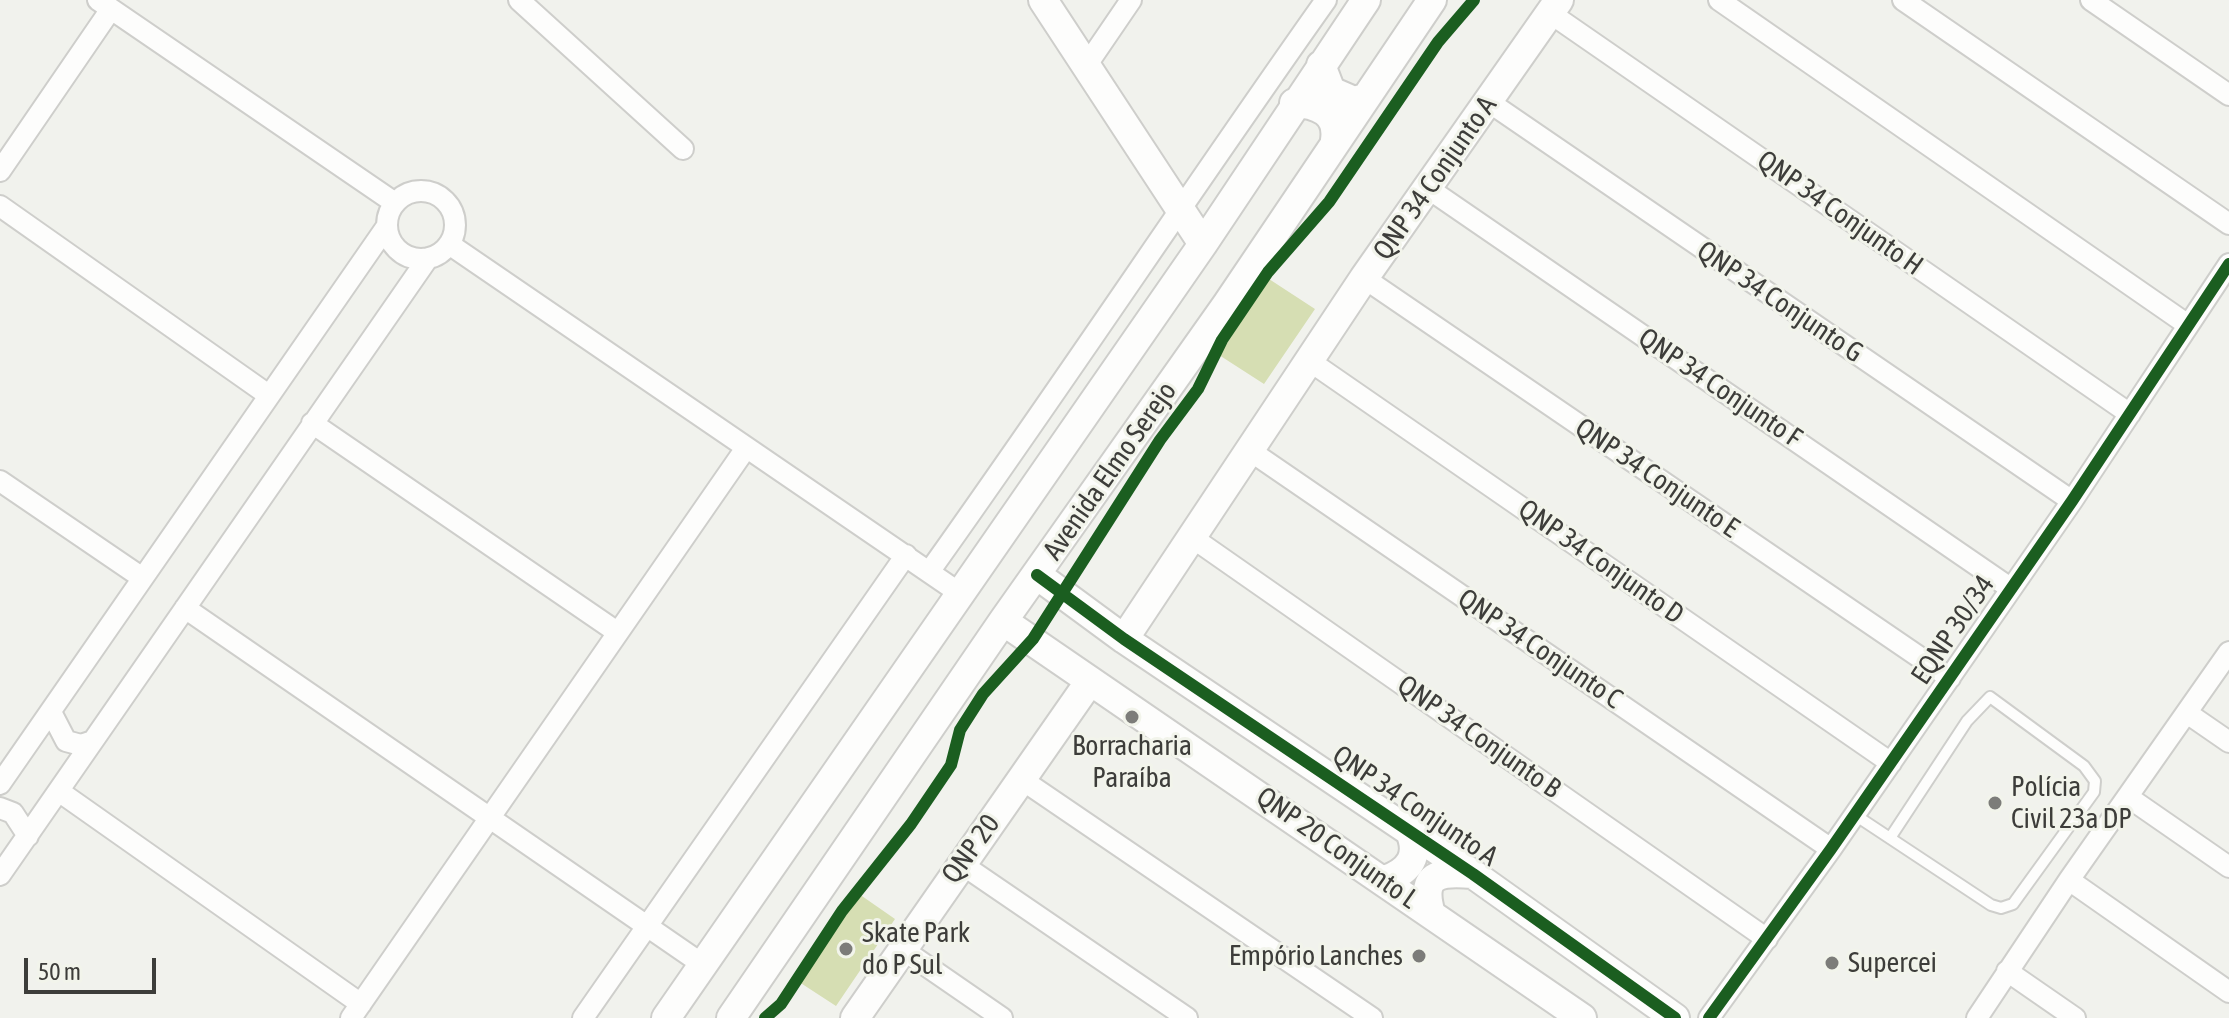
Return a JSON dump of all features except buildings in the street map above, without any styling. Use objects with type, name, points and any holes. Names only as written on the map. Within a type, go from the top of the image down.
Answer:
[{"type":"street","points":[[519,0],[683,149]]},
{"type":"street","points":[[1043,0],[1203,244]]},
{"type":"street","points":[[1086,66],[1131,0]]},
{"type":"street","points":[[929,572],[1055,396],[1179,208],[1326,0]]},
{"type":"street","name":"Avenida Elmo Serejo","points":[[666,1018],[958,592],[1203,244],[1294,103],[1366,0]]},
{"type":"street","name":"Avenida Elmo Serejo","points":[[731,1018],[1003,621],[1227,304],[1432,0]]},
{"type":"street","points":[[1719,0],[2188,325]]},
{"type":"street","points":[[1903,0],[2229,224]]},
{"type":"street","points":[[2091,0],[2229,95]]},
{"type":"street","points":[[0,171],[104,4],[395,203]]},
{"type":"street","name":"QNP 34 Conjunto A","points":[[1554,6],[1364,278],[1124,639],[1473,874],[1675,1018]]},
{"type":"street","name":"QNP 34 Conjunto H","points":[[1554,6],[2130,414]]},
{"type":"street","points":[[1321,65],[1331,91],[1354,101],[1365,98]]},
{"type":"street","name":"QNP 34 Conjunto G","points":[[1489,102],[2072,501]]},
{"type":"street","points":[[1294,103],[1321,108],[1331,117],[1336,129],[1335,140]]},
{"type":"street","name":"QNP 34 Conjunto F","points":[[1429,189],[2010,588]]},
{"type":"street","points":[[0,784],[8,756],[51,712],[267,394],[387,226],[395,203],[422,191],[441,198],[453,215],[455,225],[449,244],[428,258],[0,875]]},
{"type":"street","points":[[0,206],[267,394]]},
{"type":"street","points":[[387,226],[400,251],[408,256],[428,258]]},
{"type":"street","points":[[449,244],[958,592]]},
{"type":"street","name":"EQNP 30/34","points":[[1709,1018],[1950,678],[2229,264]]},
{"type":"street","name":"QNP 34 Conjunto E","points":[[1364,278],[1950,678]]},
{"type":"street","name":"QNP 34 Conjunto D","points":[[1311,362],[1891,763]]},
{"type":"street","points":[[312,423],[617,632]]},
{"type":"street","points":[[60,792],[356,1011],[746,448]]},
{"type":"street","name":"QNP 34 Conjunto C","points":[[1249,450],[1831,849]]},
{"type":"street","points":[[0,481],[141,577]]},
{"type":"street","name":"QNP 34 Conjunto B","points":[[1190,536],[1767,939]]},
{"type":"street","points":[[583,1018],[906,555]]},
{"type":"street","points":[[1037,575],[1124,639]]},
{"type":"street","points":[[185,608],[702,964]]},
{"type":"street","name":"QNP 20 Conjunto L","points":[[1003,621],[1385,880],[1582,1018]]},
{"type":"street","points":[[1977,1018],[2069,880],[2229,652]]},
{"type":"street","name":"QNP 20","points":[[855,1018],[960,863],[1090,681]]},
{"type":"street","points":[[51,712],[66,741],[81,745],[93,741]]},
{"type":"street","points":[[2187,713],[2229,742]]},
{"type":"street","points":[[1021,779],[1372,1018]]},
{"type":"street","points":[[2128,797],[2229,867]]},
{"type":"street","points":[[0,808],[13,813],[28,836]]},
{"type":"street","points":[[1385,880],[1407,868],[1415,855],[1415,844],[1409,830]]},
{"type":"street","points":[[960,863],[1187,1018]]},
{"type":"street","points":[[1431,914],[1425,895],[1432,880],[1445,871],[1473,874]]},
{"type":"street","points":[[2069,880],[2229,992]]},
{"type":"street","points":[[902,949],[1002,1018]]},
{"type":"street","points":[[2007,971],[2075,1018]]},
{"type":"lane","points":[[1855,815],[1890,838],[2001,908],[2013,904],[2094,792],[2095,781],[2084,766],[1990,697],[1967,721],[1890,838]]},
{"type":"green space","points":[[1269,279],[1315,309],[1264,384],[1219,355]]},
{"type":"green space","name":"Skate Park do P Sul","points":[[859,894],[895,919],[836,1006],[796,980]]},
{"type":"cycle path","points":[[765,1018],[781,1004],[842,911],[911,824],[951,765],[960,730],[983,694],[1033,639],[1160,440],[1198,389],[1222,340],[1268,272],[1329,202],[1438,42],[1474,0]]},
{"type":"cycle path","points":[[1709,1018],[1831,849],[2072,501],[2229,264]]},
{"type":"cycle path","points":[[1037,575],[1124,639],[1473,874],[1675,1018]]},
{"type":"place","name":"Borracharia Paraíba","points":[[1132,717]]},
{"type":"place","name":"Polícia Civil 23a DP","points":[[1995,803]]},
{"type":"place","name":"Skate Park do P Sul","points":[[846,949]]},
{"type":"place","name":"Empório Lanches","points":[[1419,956]]},
{"type":"place","name":"Supercei","points":[[1832,963]]}]
